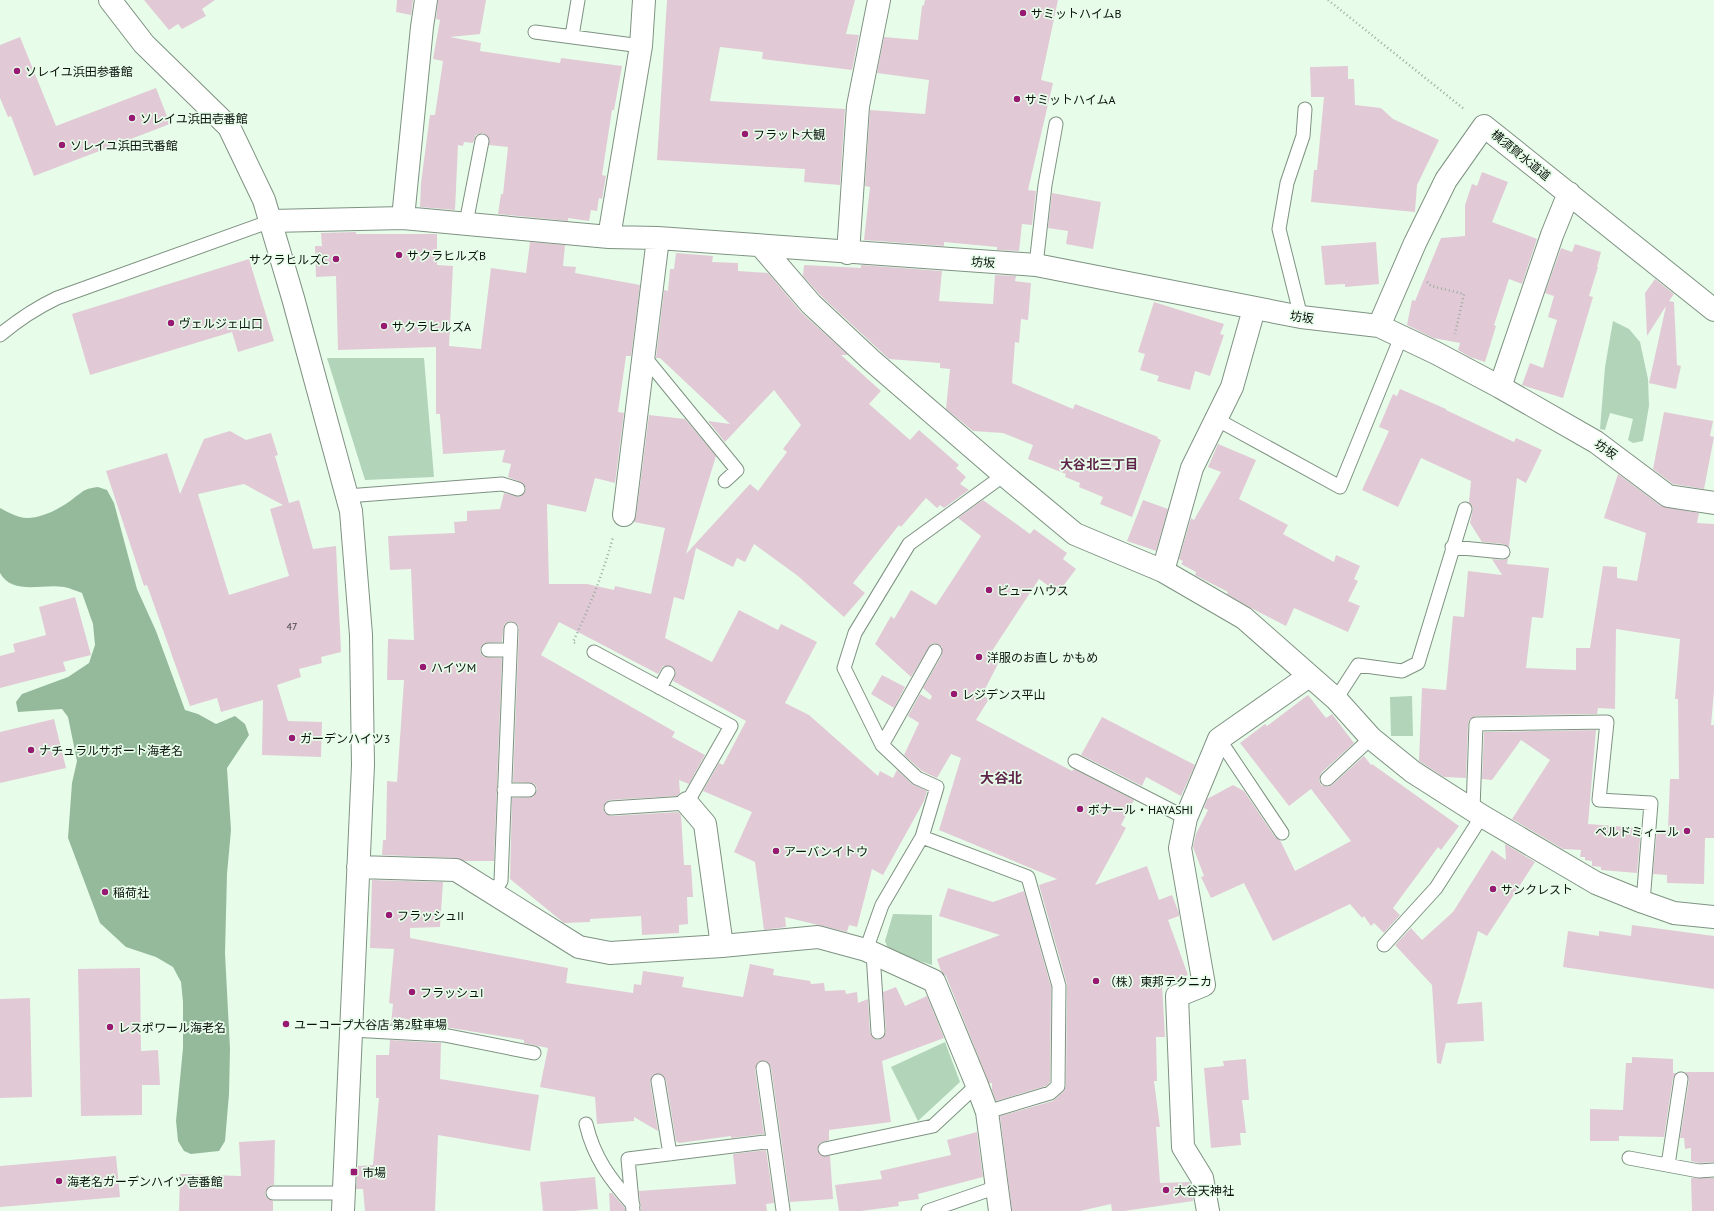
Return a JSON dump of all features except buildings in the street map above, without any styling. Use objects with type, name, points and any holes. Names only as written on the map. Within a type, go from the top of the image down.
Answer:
[{"type":"street","points":[[110,0],[144,44],[229,127],[264,200],[351,511],[361,635],[363,765],[344,1202]]},
{"type":"street","points":[[403,218],[426,0]]},
{"type":"street","points":[[609,237],[641,46],[644,0]]},
{"type":"street","points":[[848,253],[858,106],[880,0]]},
{"type":"street","points":[[1379,326],[1409,256],[1446,180],[1484,126]]},
{"type":"street","name":"横須賀水道道","points":[[1484,126],[1714,310]]},
{"type":"street","points":[[1500,387],[1552,235],[1569,193]]},
{"type":"street","name":"坊坂","points":[[271,221],[403,218],[609,237],[658,238],[848,253],[1036,265],[1254,309],[1301,317],[1379,326],[1448,359],[1596,442],[1668,496],[1714,503]]},
{"type":"street","points":[[624,515],[658,238]]},
{"type":"street","points":[[761,246],[816,309],[871,360],[1075,534],[1163,571],[1244,618],[1336,699],[1371,738],[1413,772],[1477,813],[1596,883],[1674,913],[1714,917]]},
{"type":"street","points":[[1163,571],[1192,468],[1232,387],[1254,309]]},
{"type":"street","points":[[1208,1211],[1202,1178],[1183,1147],[1177,996],[1204,985],[1180,848],[1186,818],[1219,739],[1309,676]]},
{"type":"street","points":[[687,803],[705,824],[722,946]]},
{"type":"street","points":[[358,867],[456,870],[579,947],[610,953],[722,946],[818,937],[870,952],[934,981],[987,1112],[1000,1211]]},
{"type":"lane","points":[[572,36],[578,0]]},
{"type":"lane","points":[[535,32],[641,46]]},
{"type":"lane","points":[[1301,317],[1279,229],[1287,182],[1303,136],[1305,109]]},
{"type":"lane","points":[[1036,265],[1045,185],[1056,124]]},
{"type":"lane","points":[[466,223],[482,141]]},
{"type":"lane","points":[[0,335],[19,319],[38,307],[57,298],[271,221]]},
{"type":"lane","points":[[1216,419],[1340,487],[1401,337]]},
{"type":"lane","points":[[643,355],[737,470],[725,481]]},
{"type":"lane","points":[[878,1032],[870,952],[882,906],[922,837],[937,787],[917,778],[882,745],[844,668],[855,633],[909,544],[1004,475]]},
{"type":"lane","points":[[347,496],[502,484],[518,489]]},
{"type":"lane","points":[[1336,699],[1358,665],[1402,671],[1418,663],[1452,547],[1465,509]]},
{"type":"lane","points":[[1452,547],[1503,552]]},
{"type":"lane","points":[[493,893],[501,880],[511,629]]},
{"type":"lane","points":[[488,650],[510,650]]},
{"type":"lane","points":[[882,745],[934,651]]},
{"type":"lane","points":[[594,652],[731,726],[687,803],[611,808]]},
{"type":"lane","points":[[660,688],[668,673]]},
{"type":"lane","points":[[1384,945],[1436,888],[1477,813],[1476,724],[1607,722],[1599,800],[1651,803],[1643,902]]},
{"type":"lane","points":[[1327,778],[1371,738]]},
{"type":"lane","points":[[1219,739],[1282,833]]},
{"type":"lane","points":[[1075,761],[1186,818]]},
{"type":"lane","points":[[504,790],[529,790]]},
{"type":"lane","points":[[922,837],[1028,877],[1059,986],[1058,1086],[1050,1093],[987,1112]]},
{"type":"lane","points":[[351,1030],[444,1035],[534,1053]]},
{"type":"lane","points":[[763,1068],[783,1210]]},
{"type":"lane","points":[[1668,1165],[1681,1079]]},
{"type":"lane","points":[[658,1081],[670,1154]]},
{"type":"lane","points":[[825,1149],[933,1126],[977,1085]]},
{"type":"lane","points":[[586,1124],[590,1142],[607,1175],[633,1208]]},
{"type":"lane","points":[[633,1208],[628,1159],[773,1141]]},
{"type":"lane","points":[[1629,1158],[1699,1171],[1714,1170]]},
{"type":"lane","points":[[928,1211],[997,1187]]},
{"type":"lane","points":[[273,1193],[344,1202]]},
{"type":"path","name":"横須賀水道道","points":[[1328,0],[1484,126]]},
{"type":"path","points":[[1409,256],[1431,286],[1464,294],[1448,359]]},
{"type":"path","points":[[572,642],[595,594],[605,567],[613,537],[624,515]]},
{"type":"green space","points":[[1613,321],[1629,329],[1640,342],[1648,379],[1649,406],[1643,441],[1633,443],[1628,440],[1633,419],[1610,413],[1605,430],[1600,429],[1605,367]]},
{"type":"green space","points":[[327,358],[424,358],[434,477],[365,480]]},
{"type":"green space","points":[[98,487],[107,490],[114,503],[137,589],[156,631],[185,710],[198,714],[216,724],[235,716],[245,724],[249,735],[227,768],[231,830],[227,874],[225,953],[230,1049],[229,1094],[225,1141],[219,1151],[191,1154],[184,1151],[178,1141],[176,1121],[183,1048],[183,1002],[181,982],[173,967],[156,957],[126,947],[100,923],[68,838],[72,783],[77,761],[68,717],[62,709],[18,712],[16,702],[22,694],[68,677],[89,663],[95,645],[93,624],[82,593],[56,586],[20,586],[6,580],[0,573],[0,508],[20,517],[34,518],[56,510],[85,490]]},
{"type":"green space","points":[[1412,696],[1413,736],[1391,736],[1390,697]]},
{"type":"green space","points":[[893,914],[932,915],[932,965],[889,951],[885,941]]},
{"type":"green space","points":[[945,1042],[960,1082],[918,1121],[891,1067]]},
{"type":"place","name":"サミットハイムB","points":[[1023,13]]},
{"type":"place","name":"ソレイユ浜田参番館","points":[[17,71]]},
{"type":"place","name":"サミットハイムA","points":[[1017,99]]},
{"type":"place","name":"ソレイユ浜田壱番館","points":[[132,118]]},
{"type":"place","name":"フラット大観","points":[[745,134]]},
{"type":"place","name":"ソレイユ浜田弐番館","points":[[62,145]]},
{"type":"place","name":"サクラヒルズB","points":[[399,255]]},
{"type":"place","name":"サクラヒルズC","points":[[336,259]]},
{"type":"place","name":"ヴェルジェ山口","points":[[171,323]]},
{"type":"place","name":"サクラヒルズA","points":[[384,326]]},
{"type":"place","name":"ビューハウス","points":[[989,590]]},
{"type":"place","name":"洋服のお直し かもめ","points":[[979,657]]},
{"type":"place","name":"ハイツM","points":[[423,667]]},
{"type":"place","name":"レジデンス平山","points":[[954,694]]},
{"type":"place","name":"ガーデンハイツ3","points":[[292,738]]},
{"type":"place","name":"ナチュラルサポート海老名","points":[[31,750]]},
{"type":"place","name":"ボナール・HAYASHI","points":[[1080,809]]},
{"type":"place","name":"ベルドミィール","points":[[1687,831]]},
{"type":"place","name":"アーバンイトウ","points":[[776,851]]},
{"type":"place","name":"サンクレスト","points":[[1493,889]]},
{"type":"place","name":"稲荷社","points":[[105,892]]},
{"type":"place","name":"フラッシュII","points":[[389,915]]},
{"type":"place","name":"（株）東邦テクニカ","points":[[1096,981]]},
{"type":"place","name":"フラッシュI","points":[[412,992]]},
{"type":"place","name":"ユーコープ大谷店 第2駐車場","points":[[286,1024]]},
{"type":"place","name":"レスポワール海老名","points":[[110,1027]]},
{"type":"place","name":"市場","points":[[354,1172]]},
{"type":"place","name":"海老名ガーデンハイツ壱番館","points":[[59,1181]]},
{"type":"place","name":"大谷天神社","points":[[1166,1190]]},
{"type":"district","name":"大谷北三丁目","points":[[1099,464]]},
{"type":"district","name":"大谷北","points":[[1001,778]]}]
